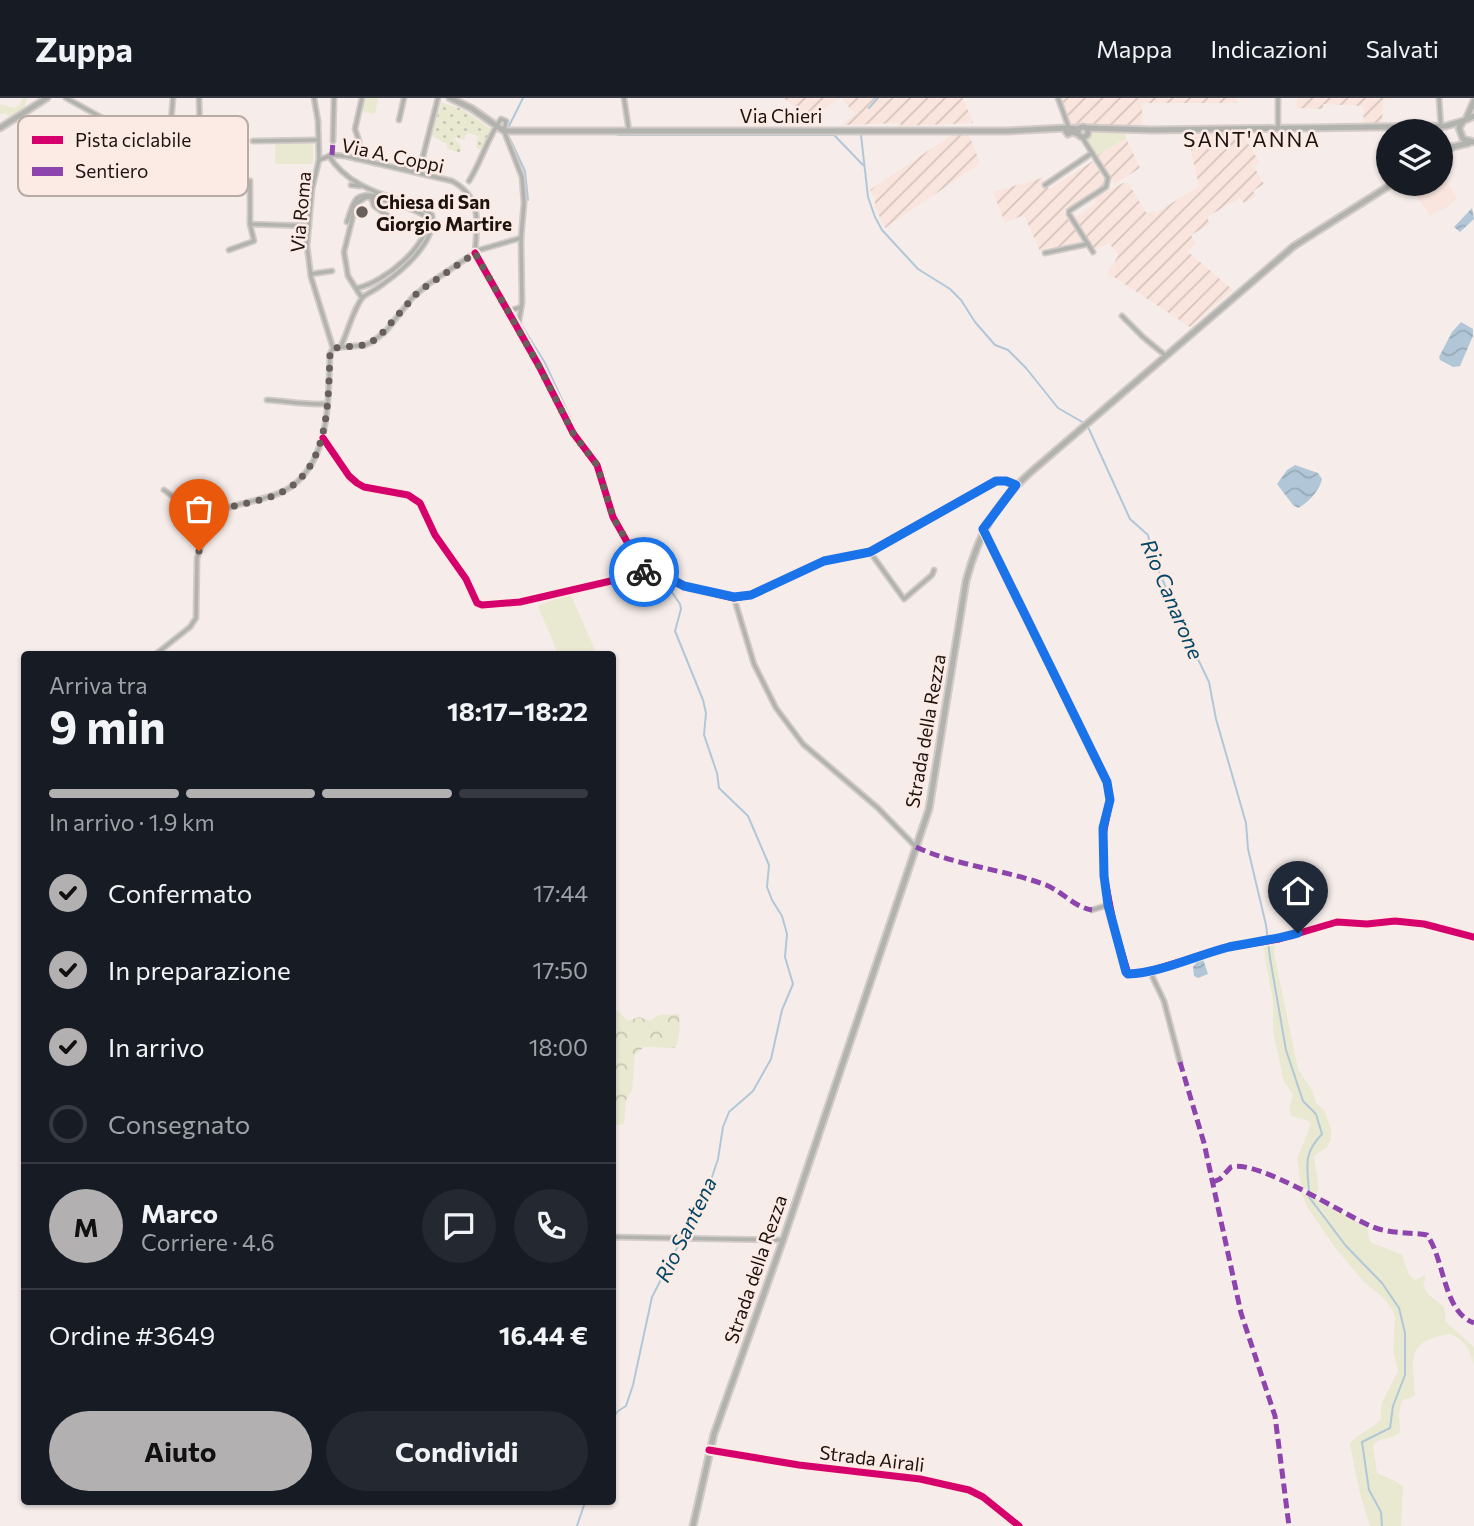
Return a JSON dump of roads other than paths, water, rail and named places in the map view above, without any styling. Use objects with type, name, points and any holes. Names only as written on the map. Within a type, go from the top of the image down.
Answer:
[{"type":"main road","points":[[19,116],[47,98]]},
{"type":"main road","points":[[450,98],[471,108],[504,131]]},
{"type":"main road","points":[[1453,145],[1474,101]]},
{"type":"main road","name":"Via Chieri","points":[[1453,123],[1474,116]]},
{"type":"main road","points":[[0,128],[18,117]]},
{"type":"main road","name":"Via Chieri","points":[[504,131],[1067,128],[1085,134],[1376,127]]},
{"type":"main road","name":"Via Chieri","points":[[1453,131],[1473,143]]},
{"type":"main road","points":[[1453,147],[1473,143]]},
{"type":"main road","name":"Strada della Rezza","points":[[693,1526],[709,1450],[783,1240],[934,787],[966,581],[983,529],[1016,485],[1294,246],[1376,194]]},
{"type":"street","points":[[66,98],[99,116]]},
{"type":"street","points":[[172,116],[173,98]]},
{"type":"street","points":[[199,98],[200,116]]},
{"type":"street","name":"Via Roma","points":[[314,98],[318,121],[319,160],[312,189],[307,246],[311,274],[333,348]]},
{"type":"street","points":[[333,141],[334,98]]},
{"type":"street","points":[[356,159],[359,141],[355,129],[362,98]]},
{"type":"street","points":[[399,120],[404,98]]},
{"type":"street","points":[[376,163],[418,169],[424,158],[438,98]]},
{"type":"street","points":[[624,98],[629,131]]},
{"type":"street","points":[[1058,98],[1067,128]]},
{"type":"street","points":[[1278,98],[1278,128]]},
{"type":"street","points":[[1439,98],[1442,119]]},
{"type":"street","points":[[469,181],[483,159],[484,150],[496,126]]},
{"type":"street","points":[[504,131],[522,177],[525,212],[521,307],[517,321],[519,331]]},
{"type":"street","points":[[1085,134],[1092,153],[1108,178],[1108,183],[1069,211],[1069,214],[1093,252]]},
{"type":"street","points":[[253,141],[318,140]]},
{"type":"street","points":[[1045,185],[1092,153]]},
{"type":"street","name":"Via A. Coppi","points":[[329,156],[338,155],[376,163],[453,181],[463,187],[475,206],[475,253]]},
{"type":"street","points":[[329,156],[345,176],[362,186],[432,215],[432,231],[421,247],[395,275],[362,298],[341,346]]},
{"type":"street","name":"Via Roma","points":[[319,160],[329,156]]},
{"type":"street","points":[[229,250],[254,241],[250,224],[250,181]]},
{"type":"street","points":[[351,185],[362,186]]},
{"type":"street","points":[[347,222],[353,201],[364,194],[388,195]]},
{"type":"street","points":[[358,288],[387,276],[415,247],[428,226],[428,218],[425,215],[371,197],[366,197],[356,204],[344,252],[348,276],[362,298]]},
{"type":"street","points":[[371,197],[374,206],[388,216],[389,227]]},
{"type":"street","points":[[250,224],[309,226]]},
{"type":"street","points":[[164,490],[187,507],[212,514],[282,492],[290,487],[308,466],[323,438],[330,354],[333,348],[365,345],[378,338],[418,292],[475,253],[522,238]]},
{"type":"street","points":[[1045,253],[1088,244]]},
{"type":"street","points":[[475,253],[573,433],[597,465],[613,517],[644,572]]},
{"type":"street","points":[[311,274],[332,271]]},
{"type":"street","points":[[509,315],[512,310],[521,307]]},
{"type":"street","points":[[509,315],[516,317],[519,314]]},
{"type":"street","points":[[1122,316],[1166,356]]},
{"type":"street","points":[[267,400],[294,404],[326,404]]},
{"type":"street","points":[[323,438],[349,476],[357,483],[408,495],[420,503],[435,535],[466,579],[479,604],[520,602],[652,571],[684,586],[734,597],[751,595],[824,561],[870,552],[989,484],[1006,481],[1016,485]]},
{"type":"street","points":[[160,651],[190,627],[195,618],[197,558],[212,514]]},
{"type":"street","points":[[983,529],[1107,782],[1110,800],[1103,835],[1104,876],[1108,905],[1128,974],[1146,972],[1229,947],[1268,941],[1337,922],[1367,924],[1395,920],[1424,924],[1474,937]]},
{"type":"street","points":[[870,552],[904,599],[932,575],[934,570]]},
{"type":"street","points":[[734,597],[754,664],[776,709],[803,744],[878,808],[916,847]]},
{"type":"street","points":[[1092,910],[1108,905]]},
{"type":"street","points":[[1153,970],[1152,976],[1167,1012],[1180,1062]]},
{"type":"street","points":[[1146,972],[1152,976]]},
{"type":"street","points":[[616,1237],[783,1240]]},
{"type":"street","name":"Strada Airali","points":[[709,1450],[799,1465],[920,1479],[958,1487],[983,1497],[1019,1526]]},
{"type":"water","points":[[1472,208],[1474,219],[1460,232],[1454,227]]},
{"type":"water","points":[[1461,322],[1473,329],[1473,336],[1460,366],[1453,367],[1439,357],[1452,332]]},
{"type":"water","points":[[1295,465],[1318,473],[1322,479],[1313,496],[1298,508],[1277,484],[1287,470]]},
{"type":"water","points":[[1203,959],[1208,974],[1198,978],[1194,976],[1193,967],[1198,960]]},
{"type":"waterway","name":"Rio Santena","points":[[509,126],[523,98]]},
{"type":"waterway","name":"Rio Canarone","points":[[869,108],[878,98]]},
{"type":"waterway","points":[[618,135],[834,135],[863,165]]},
{"type":"waterway","name":"Rio Canarone","points":[[861,135],[868,197],[882,230],[918,269],[950,289],[961,300],[995,345],[1008,350],[1058,408],[1084,423]]},
{"type":"waterway","name":"Rio Santena","points":[[510,139],[525,171],[528,200]]},
{"type":"waterway","name":"Rio Santena","points":[[522,326],[545,363],[576,430],[601,465],[614,509],[637,552],[644,564],[667,585],[680,604],[675,631],[703,700],[706,713],[704,735],[717,773],[719,788],[748,816],[769,865],[767,887],[782,916],[787,934],[785,957],[793,984],[782,1010],[771,1059],[753,1091],[729,1112],[709,1186],[652,1297],[633,1385],[626,1406],[616,1414]]},
{"type":"waterway","name":"Rio Canarone","points":[[1088,427],[1130,519],[1148,535],[1153,557],[1209,682],[1216,719],[1246,823],[1248,849],[1266,925],[1286,1050],[1303,1101],[1316,1114],[1322,1134],[1309,1154],[1309,1191]]},
{"type":"waterway","points":[[1309,1197],[1346,1246],[1382,1283],[1399,1308],[1405,1333],[1405,1375],[1393,1406],[1390,1428],[1362,1442],[1369,1490],[1381,1512],[1382,1526]]},
{"type":"waterway","points":[[577,1526],[584,1505]]},
{"type":"place","name":"Chiesa di San Giorgio Martire","points":[[362,212]]},
{"type":"district","name":"SANT'ANNA","points":[[1252,138]]}]
